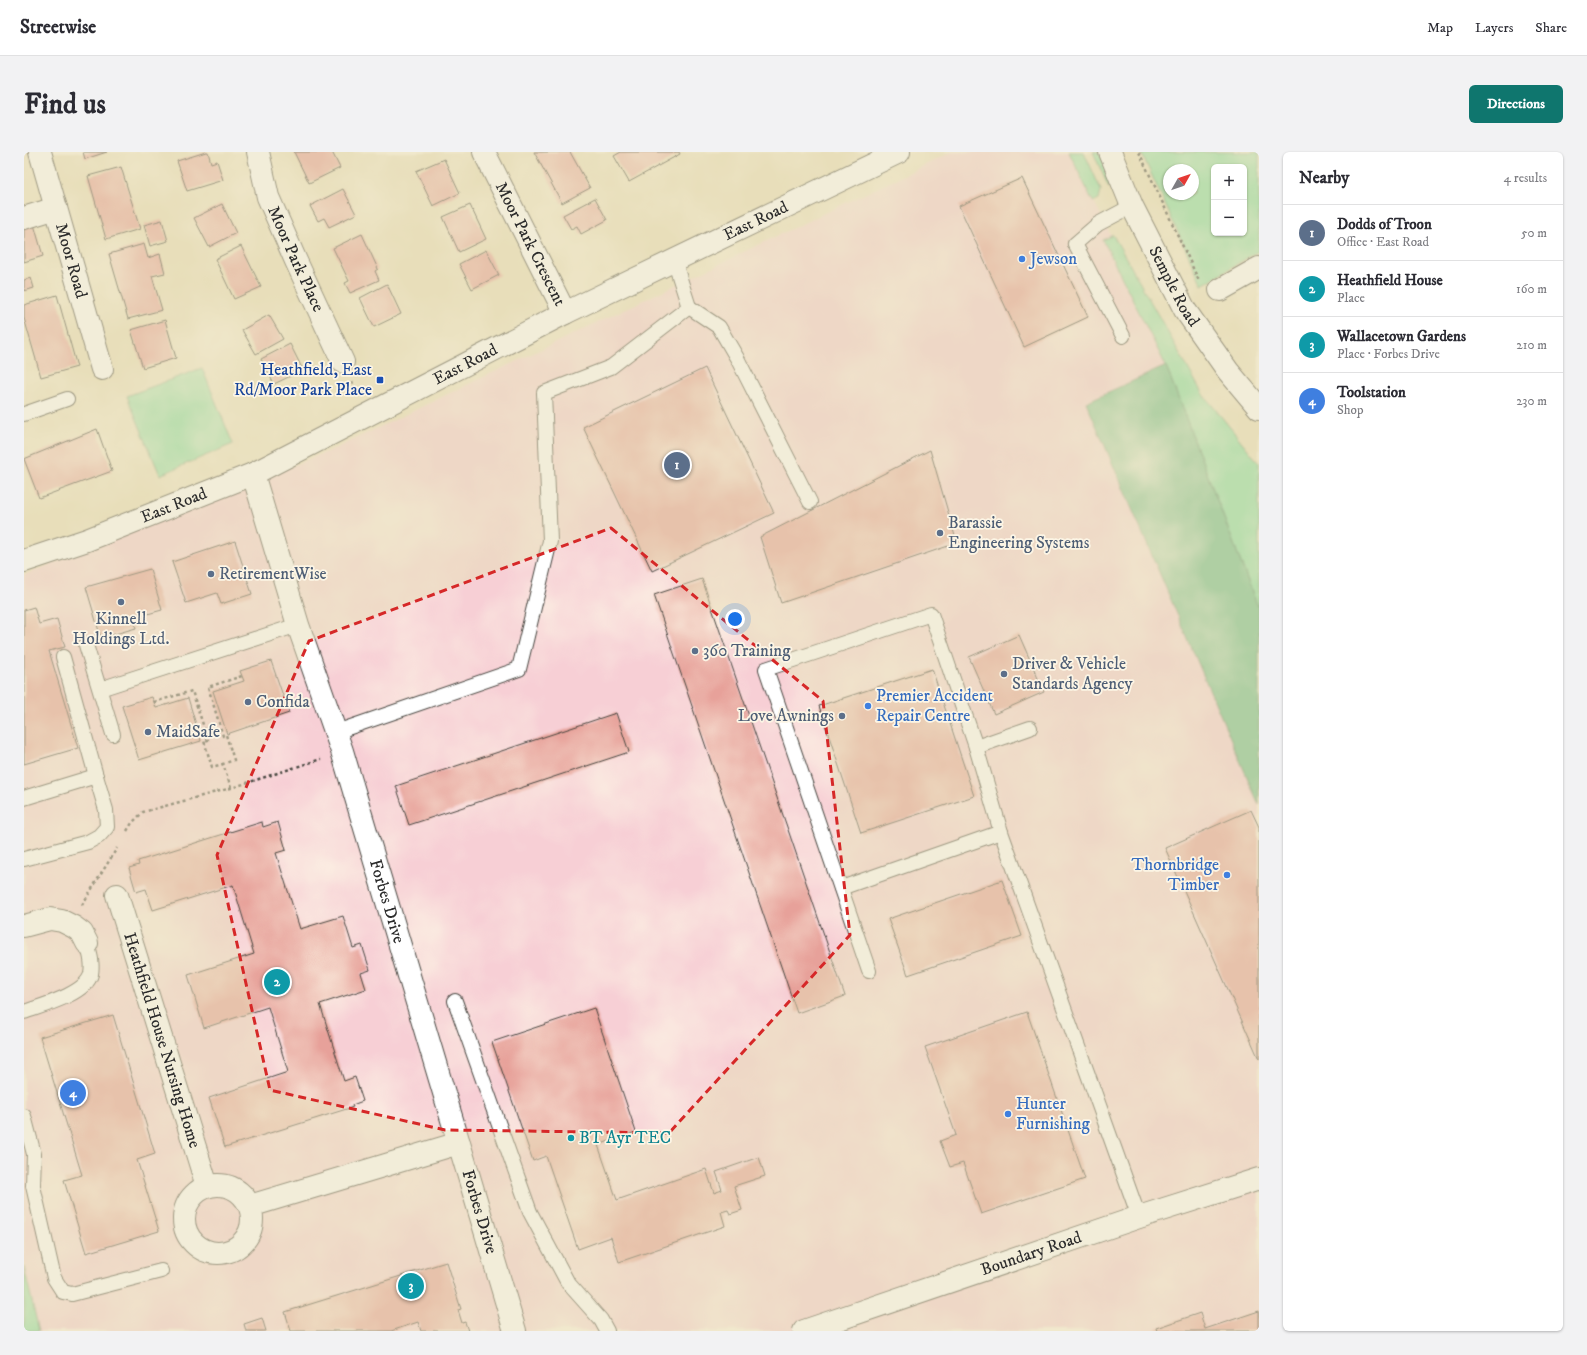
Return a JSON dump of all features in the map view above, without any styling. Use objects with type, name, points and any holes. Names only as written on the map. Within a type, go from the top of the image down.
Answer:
[{"type":"street","name":"Moor Road","points":[[40,152],[102,369]]},
{"type":"street","name":"Moor Park Place","points":[[258,152],[268,197],[343,362]]},
{"type":"street","name":"Moor Park Crescent","points":[[485,152],[565,313]]},
{"type":"street","name":"East Road","points":[[24,561],[87,540],[253,474],[565,313],[899,152]]},
{"type":"street","name":"Semple Road","points":[[1110,152],[1132,206],[1185,310],[1228,371],[1259,408]]},
{"type":"street","points":[[24,218],[56,208]]},
{"type":"street","points":[[1210,287],[1259,268]]},
{"type":"street","name":"Forbes Drive","points":[[253,474],[298,626],[339,741],[515,1331]]},
{"type":"street","name":"Heathfield House Nursing Home","points":[[117,895],[207,1186]]},
{"type":"street","points":[[24,926],[50,919],[62,921],[82,933],[87,943]]},
{"type":"street","points":[[250,1206],[459,1143]]},
{"type":"street","name":"Boundary Road","points":[[804,1331],[1139,1217],[1259,1179]]},
{"type":"street","points":[[217,1184],[228,1185],[245,1197],[250,1206],[252,1216],[251,1227],[247,1237],[240,1246],[230,1251],[220,1253],[209,1252],[199,1247],[191,1240],[186,1230],[184,1220],[185,1209],[190,1199],[197,1191],[207,1186],[217,1184]]},
{"type":"lane","points":[[1123,336],[1075,244],[1098,224],[1132,206]]},
{"type":"lane","points":[[674,260],[689,307],[719,327],[737,358],[810,502]]},
{"type":"lane","points":[[339,741],[519,669],[550,541],[544,393],[612,367],[689,307]]},
{"type":"lane","points":[[24,414],[67,399]]},
{"type":"lane","points":[[869,971],[766,669],[931,614],[976,747],[1001,832],[1139,1217]]},
{"type":"lane","points":[[100,689],[298,626]]},
{"type":"lane","points":[[86,645],[113,734]]},
{"type":"lane","points":[[24,859],[88,842],[99,836],[107,827],[106,810],[63,657]]},
{"type":"lane","points":[[976,747],[1030,728]]},
{"type":"lane","points":[[24,798],[96,776]]},
{"type":"lane","points":[[841,888],[1001,832]]},
{"type":"lane","points":[[24,1012],[64,999],[80,989],[90,976],[92,959],[87,943]]},
{"type":"lane","points":[[455,1001],[530,1212],[568,1283],[601,1320],[607,1331]]},
{"type":"lane","points":[[24,1116],[34,1154],[33,1186],[54,1278],[63,1292],[72,1294],[161,1271]]},
{"type":"path","points":[[1140,152],[1210,287]]},
{"type":"path","points":[[154,702],[192,690],[208,740],[204,741],[212,767],[223,764],[234,760],[226,735],[223,736],[208,686],[242,676]]},
{"type":"path","points":[[124,836],[132,823],[143,812],[231,788],[339,741]]},
{"type":"path","points":[[223,764],[231,788]]},
{"type":"path","points":[[81,907],[120,842]]},
{"type":"highlighted area","points":[[611,528],[823,701],[850,935],[669,1133],[445,1130],[270,1090],[217,855],[309,641]]},
{"type":"shaded area","points":[[952,152],[1070,152],[1175,367],[1086,403],[1259,805],[1259,1331],[39,1331],[24,1262],[24,575],[336,448]]},
{"type":"green space","points":[[1069,152],[1084,152],[1101,190],[1099,199],[1093,202]]},
{"type":"green space","points":[[1093,152],[1099,152],[1111,177],[1109,188]]},
{"type":"green space","points":[[1141,152],[1259,152],[1259,251],[1202,285],[1163,200],[1199,200],[1199,164],[1163,164],[1163,200]]},
{"type":"green space","points":[[1113,235],[1202,393],[1259,463],[1259,610],[1166,366],[1103,240]]},
{"type":"green space","points":[[1166,366],[1259,610],[1259,805],[1086,402]]},
{"type":"green space","points":[[202,368],[233,444],[160,475],[127,396]]},
{"type":"green space","points":[[24,1267],[39,1331],[24,1331]]},
{"type":"building","points":[[83,152],[107,152],[85,159]]},
{"type":"building","points":[[208,152],[211,163],[217,161],[223,180],[187,191],[177,161]]},
{"type":"building","points":[[294,152],[332,152],[340,168],[309,183]]},
{"type":"building","points":[[534,152],[570,152],[590,188],[562,203]]},
{"type":"building","points":[[621,152],[679,152],[680,154],[629,182],[614,156]]},
{"type":"building","points":[[444,159],[460,193],[433,206],[416,171]]},
{"type":"building","points":[[121,167],[140,229],[106,239],[88,176]]},
{"type":"building","points":[[1022,178],[1088,317],[1024,347],[959,206]]},
{"type":"building","points":[[343,189],[356,214],[329,227],[324,218],[318,221],[310,206]]},
{"type":"building","points":[[595,198],[607,220],[581,234],[577,226],[571,229],[563,215]]},
{"type":"building","points":[[222,204],[236,233],[209,247],[194,218]]},
{"type":"building","points":[[470,205],[486,239],[459,252],[443,217]]},
{"type":"building","points":[[162,220],[168,241],[150,246],[144,225]]},
{"type":"building","points":[[33,221],[43,256],[24,262],[24,223]]},
{"type":"building","points":[[362,234],[378,269],[375,271],[379,280],[350,293],[345,283],[349,281],[333,248]]},
{"type":"building","points":[[144,244],[148,258],[160,254],[165,273],[152,276],[162,310],[128,319],[109,254]]},
{"type":"building","points":[[241,246],[261,287],[234,299],[215,259]]},
{"type":"building","points":[[486,250],[499,275],[472,289],[459,264]]},
{"type":"building","points":[[31,278],[34,288],[24,291],[24,280]]},
{"type":"building","points":[[387,284],[401,314],[374,327],[360,298]]},
{"type":"building","points":[[57,295],[77,367],[41,377],[24,318],[24,305]]},
{"type":"building","points":[[269,315],[283,339],[256,354],[242,330]]},
{"type":"building","points":[[165,320],[176,358],[143,368],[131,330]]},
{"type":"building","points":[[290,344],[303,370],[274,384],[261,359]]},
{"type":"building","points":[[705,368],[774,513],[652,571],[583,427]]},
{"type":"building","points":[[97,429],[112,471],[39,498],[24,459]]},
{"type":"building","points":[[930,450],[957,543],[781,603],[760,537]]},
{"type":"building","points":[[235,541],[252,594],[221,604],[217,593],[186,603],[172,562]]},
{"type":"building","points":[[150,569],[162,610],[133,618],[136,628],[101,638],[86,587]]},
{"type":"building","points":[[702,579],[845,996],[797,1013],[654,595]]},
{"type":"building","points":[[34,607],[39,624],[57,619],[65,647],[49,651],[78,748],[24,764],[24,610]]},
{"type":"building","points":[[1019,635],[1044,692],[994,714],[969,657]]},
{"type":"building","points":[[271,661],[289,713],[227,734],[213,691],[244,681],[240,671]]},
{"type":"building","points":[[932,669],[974,796],[861,833],[819,706]]},
{"type":"building","points":[[152,697],[156,708],[188,698],[201,741],[139,760],[122,706]]},
{"type":"building","points":[[616,713],[629,752],[409,825],[396,786]]},
{"type":"building","points":[[1251,810],[1259,827],[1259,1059],[1165,848]]},
{"type":"building","points":[[262,822],[263,827],[278,822],[286,850],[276,853],[300,929],[343,916],[353,948],[362,945],[370,970],[361,973],[366,989],[320,1004],[344,1081],[355,1077],[363,1101],[352,1105],[353,1107],[225,1147],[209,1098],[288,1072],[268,1007],[204,1028],[188,975],[254,954],[233,885],[153,910],[146,889],[136,892],[129,868],[139,865],[138,861]]},
{"type":"building","points":[[1002,880],[1022,936],[908,975],[888,919]]},
{"type":"building","name":"BT Ayr TEC","points":[[594,1008],[636,1132],[598,1145],[617,1200],[706,1169],[714,1193],[722,1190],[716,1172],[759,1157],[765,1176],[734,1186],[742,1210],[730,1214],[728,1210],[721,1212],[725,1226],[619,1262],[611,1237],[578,1249],[546,1156],[533,1161],[492,1042]]},
{"type":"building","points":[[1027,1012],[1085,1179],[981,1214],[963,1163],[950,1167],[940,1141],[956,1135],[925,1047]]},
{"type":"building","points":[[113,1015],[155,1154],[137,1160],[159,1231],[86,1253],[64,1180],[82,1175],[40,1037]]},
{"type":"building","points":[[446,1262],[461,1309],[458,1310],[462,1323],[465,1322],[468,1331],[421,1331],[418,1322],[391,1331],[291,1331],[285,1312]]},
{"type":"building","points":[[1259,1311],[1259,1331],[1157,1331],[1156,1328],[1200,1313],[1205,1329]]},
{"type":"building","points":[[262,1318],[266,1331],[246,1331],[244,1324]]},
{"type":"place","name":"Jewson","points":[[1022,259]]},
{"type":"place","name":"Heathfield, East Rd/Moor Park Place","points":[[380,380]]},
{"type":"place","name":"Dodds of Troon","points":[[677,465]]},
{"type":"place","name":"Barassie Engineering Systems","points":[[940,533]]},
{"type":"place","name":"RetirementWise","points":[[211,574]]},
{"type":"place","name":"Kinnell Holdings Ltd.","points":[[121,602]]},
{"type":"place","name":"360 Training","points":[[695,651]]},
{"type":"place","name":"Driver & Vehicle Standards Agency","points":[[1004,674]]},
{"type":"place","name":"Confida","points":[[248,702]]},
{"type":"place","name":"Premier Accident Repair Centre","points":[[868,706]]},
{"type":"place","name":"Love Awnings","points":[[842,716]]},
{"type":"place","name":"MaidSafe","points":[[148,732]]},
{"type":"place","name":"Thornbridge Timber","points":[[1227,875]]},
{"type":"place","name":"Heathfield House","points":[[277,982]]},
{"type":"place","name":"Toolstation","points":[[73,1093]]},
{"type":"place","name":"Hunter Furnishing","points":[[1008,1114]]},
{"type":"place","name":"BT Ayr TEC","points":[[571,1138]]},
{"type":"place","name":"Wallacetown Gardens","points":[[411,1286]]}]
